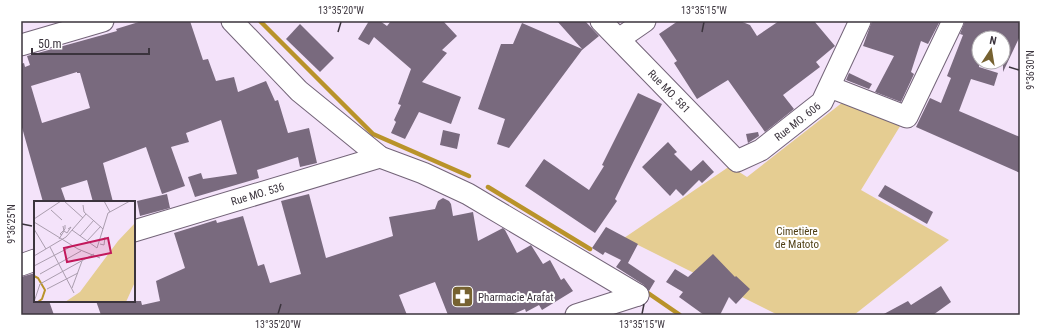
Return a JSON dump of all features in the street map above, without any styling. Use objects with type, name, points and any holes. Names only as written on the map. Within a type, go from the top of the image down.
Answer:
[{"type":"street","points":[[21,45],[103,21]]},
{"type":"street","points":[[232,21],[299,91],[380,157],[423,173],[468,194],[638,296],[576,315]]},
{"type":"street","name":"Rue MO. 581","points":[[601,21],[737,161]]},
{"type":"street","points":[[619,39],[645,21]]},
{"type":"street","name":"Rue MO. 606","points":[[737,161],[761,150],[822,102],[860,21]]},
{"type":"street","points":[[830,87],[907,117],[953,21]]},
{"type":"street","name":"Rue MO. 536","points":[[135,231],[380,157]]},
{"type":"street","points":[[21,265],[34,260]]},
{"type":"green space","name":"Cimetière de Matoto","points":[[843,102],[902,123],[861,190],[949,240],[854,315],[778,315],[624,238],[730,166],[747,177]]},
{"type":"building","points":[[142,21],[190,21],[203,60],[208,59],[216,81],[234,77],[238,92],[266,81],[275,101],[278,100],[288,133],[309,128],[317,163],[300,167],[298,157],[257,170],[259,178],[195,197],[188,177],[201,173],[203,179],[237,174],[221,120],[186,133],[189,142],[171,147],[185,186],[162,194],[146,147],[103,163],[113,201],[93,201],[87,180],[61,188],[66,201],[43,201],[21,124],[21,64],[24,63],[25,67],[30,65],[27,56],[117,31],[116,29]],"holes":[[[77,72],[80,73],[90,108],[42,123],[31,86]]]},
{"type":"building","points":[[369,21],[380,21],[387,26],[391,21],[443,21],[457,36],[442,50],[447,53],[422,82],[461,97],[451,124],[419,112],[405,139],[391,133],[396,122],[394,120],[401,105],[398,104],[411,69],[374,37],[369,45],[358,39]]},
{"type":"building","points":[[557,21],[585,21],[599,36],[582,50],[509,148],[497,144],[505,119],[478,109],[501,44],[513,44],[522,23],[582,49]]},
{"type":"building","points":[[678,21],[740,21],[750,25],[757,36],[779,21],[814,21],[835,46],[816,62],[820,67],[783,95],[794,109],[765,132],[728,80],[697,99],[674,63],[677,61],[659,34]]},
{"type":"building","points":[[872,21],[940,21],[928,44],[921,41],[911,72],[914,74],[901,102],[875,92],[894,56],[863,46]]},
{"type":"building","points":[[965,21],[1020,21],[1020,36],[1011,55],[1011,30],[971,30],[971,70],[988,70],[998,73],[994,86],[971,79],[959,111],[1020,137],[1020,173],[916,127],[930,98],[941,103],[951,78],[947,76],[963,35],[960,34]]},
{"type":"building","points":[[300,24],[334,58],[320,72],[286,39]]},
{"type":"building","points":[[849,73],[872,84],[869,89],[846,80]]},
{"type":"building","points":[[638,93],[662,104],[615,199],[617,201],[595,233],[525,186],[544,159],[589,190],[604,166],[602,165]]},
{"type":"building","points":[[443,130],[460,134],[457,149],[440,145]]},
{"type":"building","points":[[758,132],[759,136],[748,143],[746,134]]},
{"type":"building","points":[[668,142],[677,152],[674,154],[691,171],[703,160],[714,172],[702,183],[699,180],[683,196],[676,189],[670,196],[642,167]]},
{"type":"building","points":[[885,185],[933,212],[927,224],[878,196]]},
{"type":"building","points":[[167,194],[170,208],[140,216],[137,201]]},
{"type":"building","points":[[309,194],[326,258],[393,236],[389,217],[435,209],[438,201],[443,198],[451,204],[453,216],[473,212],[478,241],[503,228],[517,253],[531,245],[543,264],[550,260],[561,280],[564,278],[573,291],[542,310],[539,305],[526,312],[525,309],[511,315],[448,315],[435,282],[399,295],[407,315],[101,315],[96,302],[141,301],[142,305],[160,301],[156,281],[185,268],[174,233],[216,220],[217,223],[243,216],[258,266],[264,264],[270,283],[301,274],[281,201]]},
{"type":"building","points":[[606,227],[638,244],[628,263],[655,281],[649,291],[644,285],[616,267],[621,260],[605,252],[603,255],[592,248]]},
{"type":"building","points":[[713,254],[735,277],[736,276],[750,289],[736,304],[729,297],[720,315],[704,315],[679,297],[683,292],[666,282],[675,269],[688,277]]},
{"type":"building","points":[[34,273],[34,302],[49,302],[54,315],[21,315],[21,277]]},
{"type":"building","points":[[941,286],[951,302],[933,315],[882,315],[908,301],[911,305]]},
{"type":"waterway","points":[[260,21],[373,134],[469,176]]},
{"type":"waterway","points":[[488,187],[590,249]]},
{"type":"waterway","points":[[648,293],[680,315]]},
{"type":"place","name":"Pharmacie Arafat","points":[[462,297]]}]
